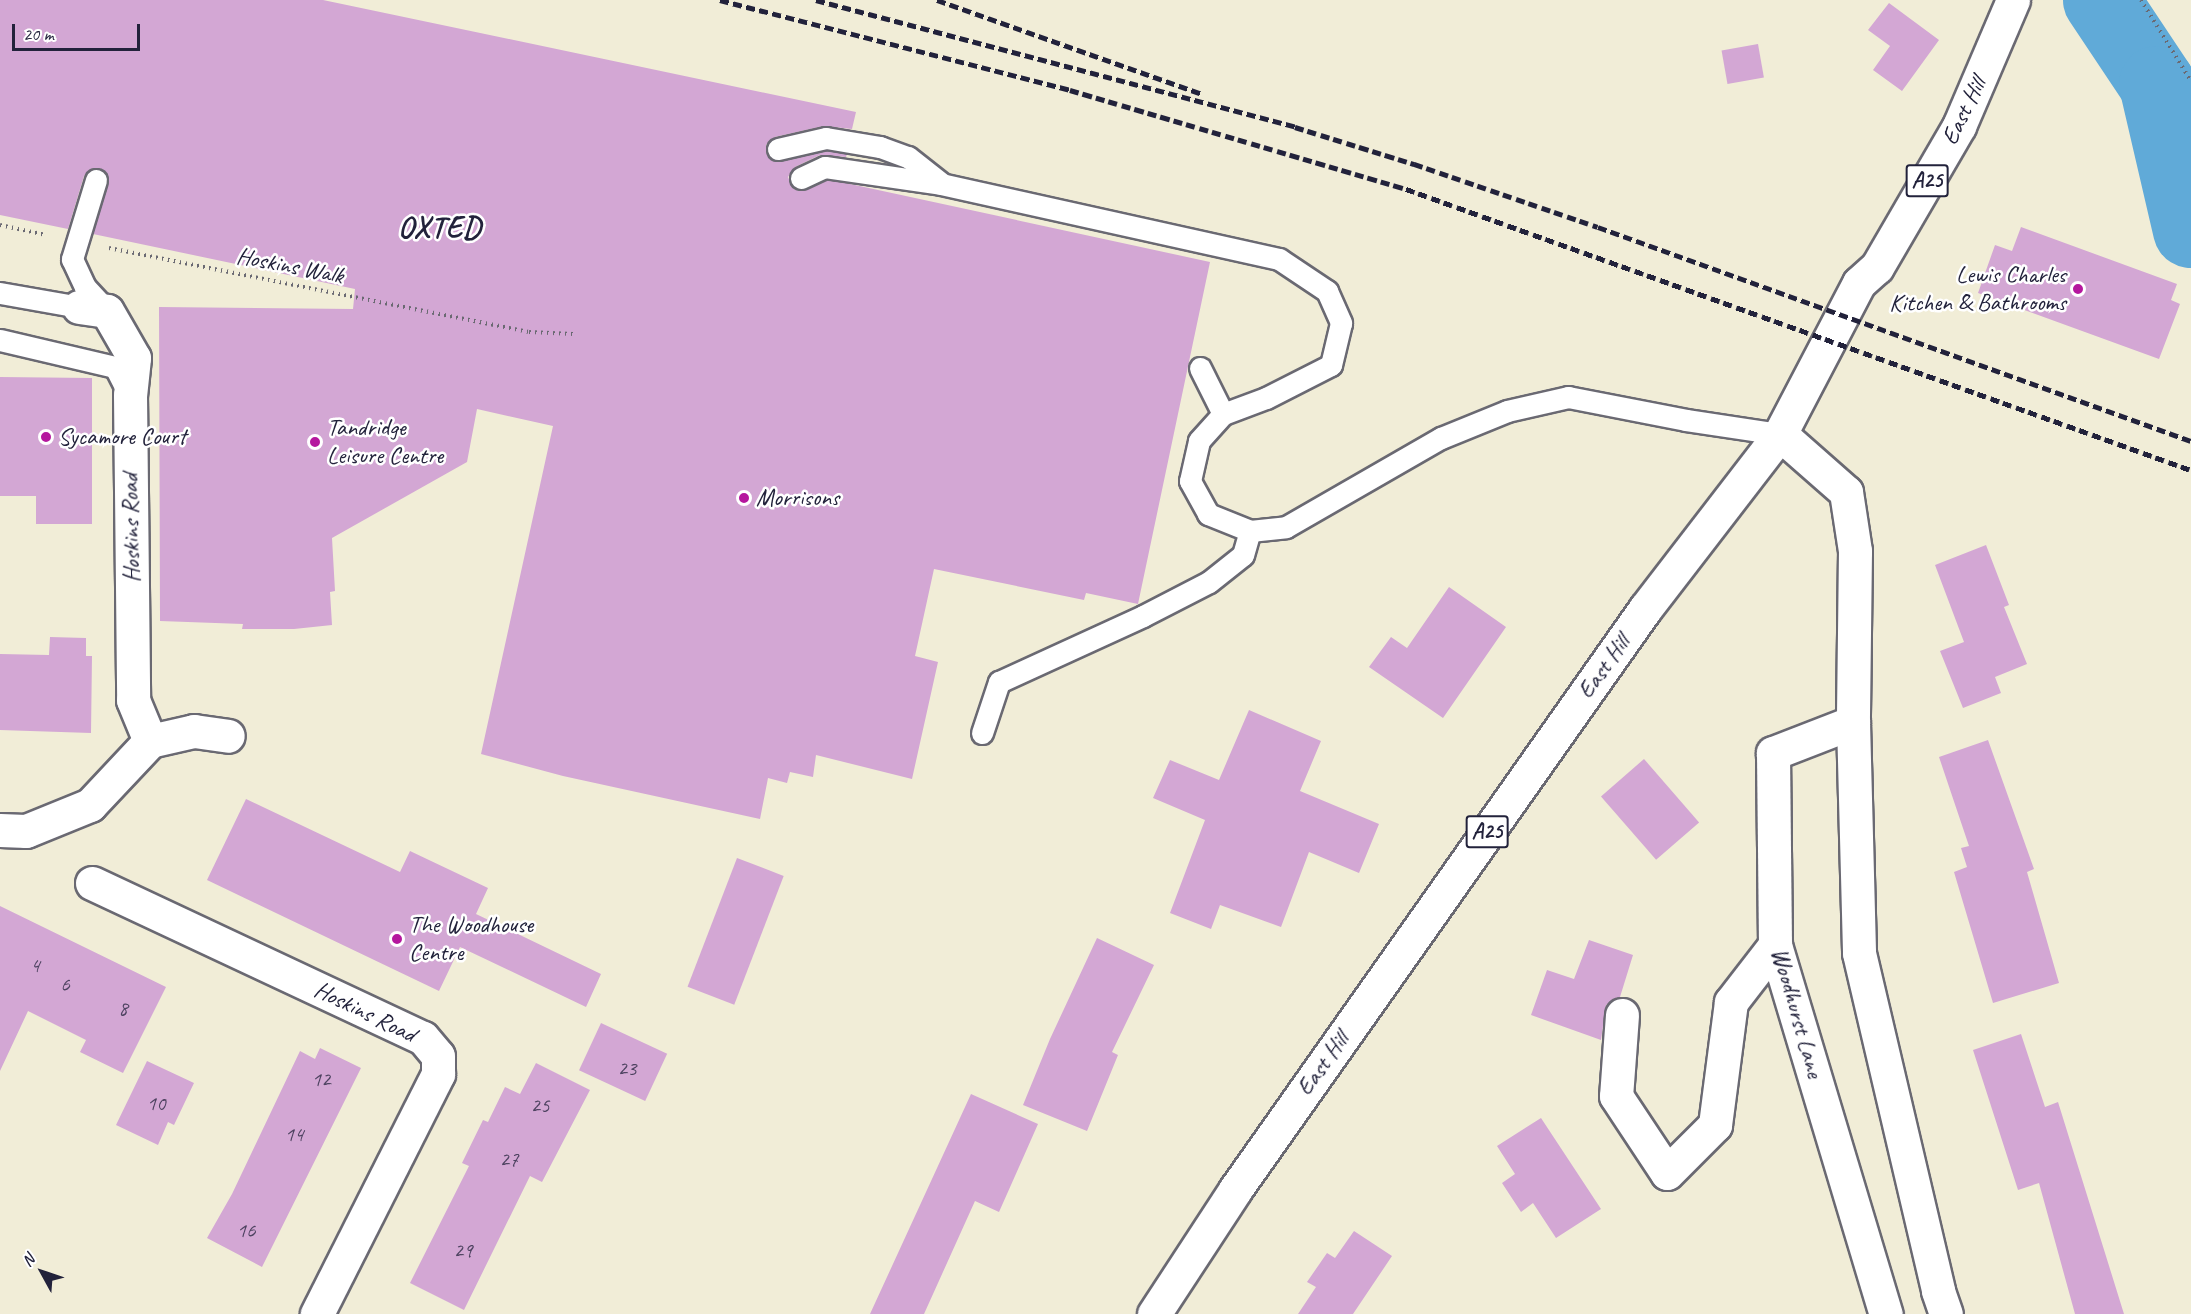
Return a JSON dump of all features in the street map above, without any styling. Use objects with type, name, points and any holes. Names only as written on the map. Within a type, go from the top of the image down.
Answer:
[{"type":"street","name":"East Hill","points":[[1154,1314],[1235,1190],[1645,609],[1780,434],[1859,283],[1877,267],[1959,126],[2013,0]]},
{"type":"street","name":"Hoskins Road","points":[[93,309],[134,358],[130,394],[133,700],[150,741]]},
{"type":"street","points":[[1780,434],[1846,492],[1855,551],[1853,722],[1859,953],[1935,1280],[1946,1314]]},
{"type":"street","name":"Woodhurst Lane","points":[[1853,722],[1773,753],[1775,945],[1886,1314]]},
{"type":"street","points":[[3,837],[26,831],[90,804],[150,741],[194,731],[228,736]]},
{"type":"street","name":"Hoskins Road","points":[[92,883],[423,1038],[438,1056],[438,1074],[317,1314]]},
{"type":"street","points":[[1622,1015],[1616,1096],[1668,1173],[1715,1125],[1731,1002],[1775,945]]},
{"type":"lane","points":[[778,148],[826,138],[880,147],[908,157],[941,184]]},
{"type":"lane","points":[[801,178],[825,167],[941,184],[1279,259],[1327,291],[1341,323],[1331,365],[1266,398],[1223,414],[1199,441],[1190,481],[1208,514],[1250,531],[1286,527],[1441,438],[1507,411],[1568,397],[1686,420],[1780,434]]},
{"type":"lane","points":[[0,293],[93,309],[72,259],[96,180]]},
{"type":"lane","points":[[0,340],[115,367],[130,394]]},
{"type":"lane","points":[[1200,368],[1223,414]]},
{"type":"lane","points":[[982,733],[999,682],[1143,616],[1209,582],[1243,555],[1250,531]]},
{"type":"path","points":[[2141,0],[2191,81]]},
{"type":"path","name":"Hoskins Walk","points":[[0,225],[529,332],[573,334]]},
{"type":"building","points":[[0,0],[323,0],[856,112],[852,129],[824,126],[775,137],[766,145],[769,158],[780,161],[826,151],[847,154],[846,157],[820,155],[795,167],[788,177],[793,188],[799,191],[827,180],[841,182],[1210,262],[1138,604],[1086,593],[1084,600],[934,569],[915,656],[938,662],[912,779],[816,755],[813,777],[790,772],[787,783],[768,778],[760,819],[563,776],[481,754],[553,426],[477,409],[467,462],[332,538],[335,591],[330,592],[332,625],[294,629],[242,629],[243,624],[160,621],[159,307],[353,309],[355,289],[93,234],[108,183],[106,172],[99,168],[93,168],[84,176],[68,229],[0,215]]},
{"type":"building","points":[[1889,3],[1939,40],[1902,91],[1873,70],[1890,46],[1868,30]]},
{"type":"building","points":[[1758,44],[1764,77],[1727,84],[1722,50]]},
{"type":"building","name":"Lewis Charles Kitchen & Bathrooms","points":[[2021,227],[2177,284],[2171,300],[2180,304],[2159,359],[1978,293],[1995,245],[2012,251]]},
{"type":"building","name":"Sycamore Court","points":[[0,377],[92,378],[92,524],[36,524],[36,496],[0,496]]},
{"type":"building","points":[[1986,545],[2009,605],[2004,607],[2027,664],[1995,677],[2001,693],[1963,708],[1940,651],[1964,642],[1935,565]]},
{"type":"building","points":[[1449,587],[1506,627],[1443,718],[1369,667],[1391,637],[1407,648]]},
{"type":"building","points":[[50,637],[86,638],[86,656],[92,656],[91,733],[0,730],[0,654],[49,655]]},
{"type":"building","points":[[1249,710],[1321,741],[1300,791],[1379,824],[1359,873],[1309,852],[1281,927],[1220,905],[1211,929],[1170,913],[1205,820],[1153,798],[1170,760],[1219,780]]},
{"type":"building","points":[[1988,740],[2034,869],[2027,872],[2059,983],[1993,1003],[1954,872],[1967,867],[1961,848],[1969,846],[1939,757]]},
{"type":"building","points":[[1644,759],[1699,822],[1656,860],[1601,796]]},
{"type":"building","name":"The Woodhouse Centre","points":[[246,799],[400,872],[410,851],[488,888],[476,914],[601,974],[586,1007],[460,947],[439,991],[207,880]]},
{"type":"building","points":[[737,858],[784,876],[734,1005],[688,987]]},
{"type":"building","points":[[0,906],[166,987],[123,1073],[80,1052],[86,1040],[28,1011],[0,1071]]},
{"type":"building","points":[[1097,938],[1154,965],[1112,1052],[1118,1055],[1087,1131],[1023,1105],[1050,1039]]},
{"type":"building","points":[[1589,940],[1633,955],[1620,997],[1606,1005],[1601,1040],[1531,1015],[1547,970],[1574,979]]},
{"type":"building","points":[[601,1023],[667,1054],[645,1101],[579,1070]]},
{"type":"building","points":[[2021,1034],[2045,1107],[2058,1102],[2124,1314],[2075,1314],[2039,1183],[2018,1190],[1973,1050]]},
{"type":"building","points":[[320,1048],[361,1068],[262,1267],[207,1238],[232,1194],[300,1051],[315,1059]]},
{"type":"building","points":[[147,1061],[194,1083],[174,1125],[168,1122],[158,1145],[116,1125]]},
{"type":"building","points":[[536,1063],[590,1090],[542,1182],[530,1176],[464,1310],[410,1283],[469,1166],[462,1163],[483,1120],[488,1122],[505,1087],[520,1094]]},
{"type":"building","points":[[971,1094],[1038,1124],[999,1212],[975,1201],[924,1314],[870,1314]]},
{"type":"building","points":[[1541,1118],[1601,1209],[1556,1238],[1533,1203],[1521,1212],[1502,1183],[1515,1174],[1497,1146]]},
{"type":"building","points":[[1354,1231],[1392,1256],[1353,1314],[1298,1314],[1316,1287],[1307,1282],[1327,1253],[1335,1258]]},
{"type":"waterway","points":[[2101,0],[2157,84],[2191,230]]},
{"type":"railway","points":[[720,0],[1070,90],[1406,189],[2191,470]]},
{"type":"railway","points":[[816,0],[1295,127],[1414,164],[1598,227],[2191,441]]},
{"type":"railway","points":[[937,0],[1202,94]]},
{"type":"place","name":"Lewis Charles Kitchen & Bathrooms","points":[[2078,289]]},
{"type":"place","name":"Sycamore Court","points":[[46,437]]},
{"type":"place","name":"Tandridge Leisure Centre","points":[[315,442]]},
{"type":"place","name":"Morrisons","points":[[744,498]]},
{"type":"place","name":"The Woodhouse Centre","points":[[397,939]]},
{"type":"district","name":"OXTED","points":[[440,227]]}]
